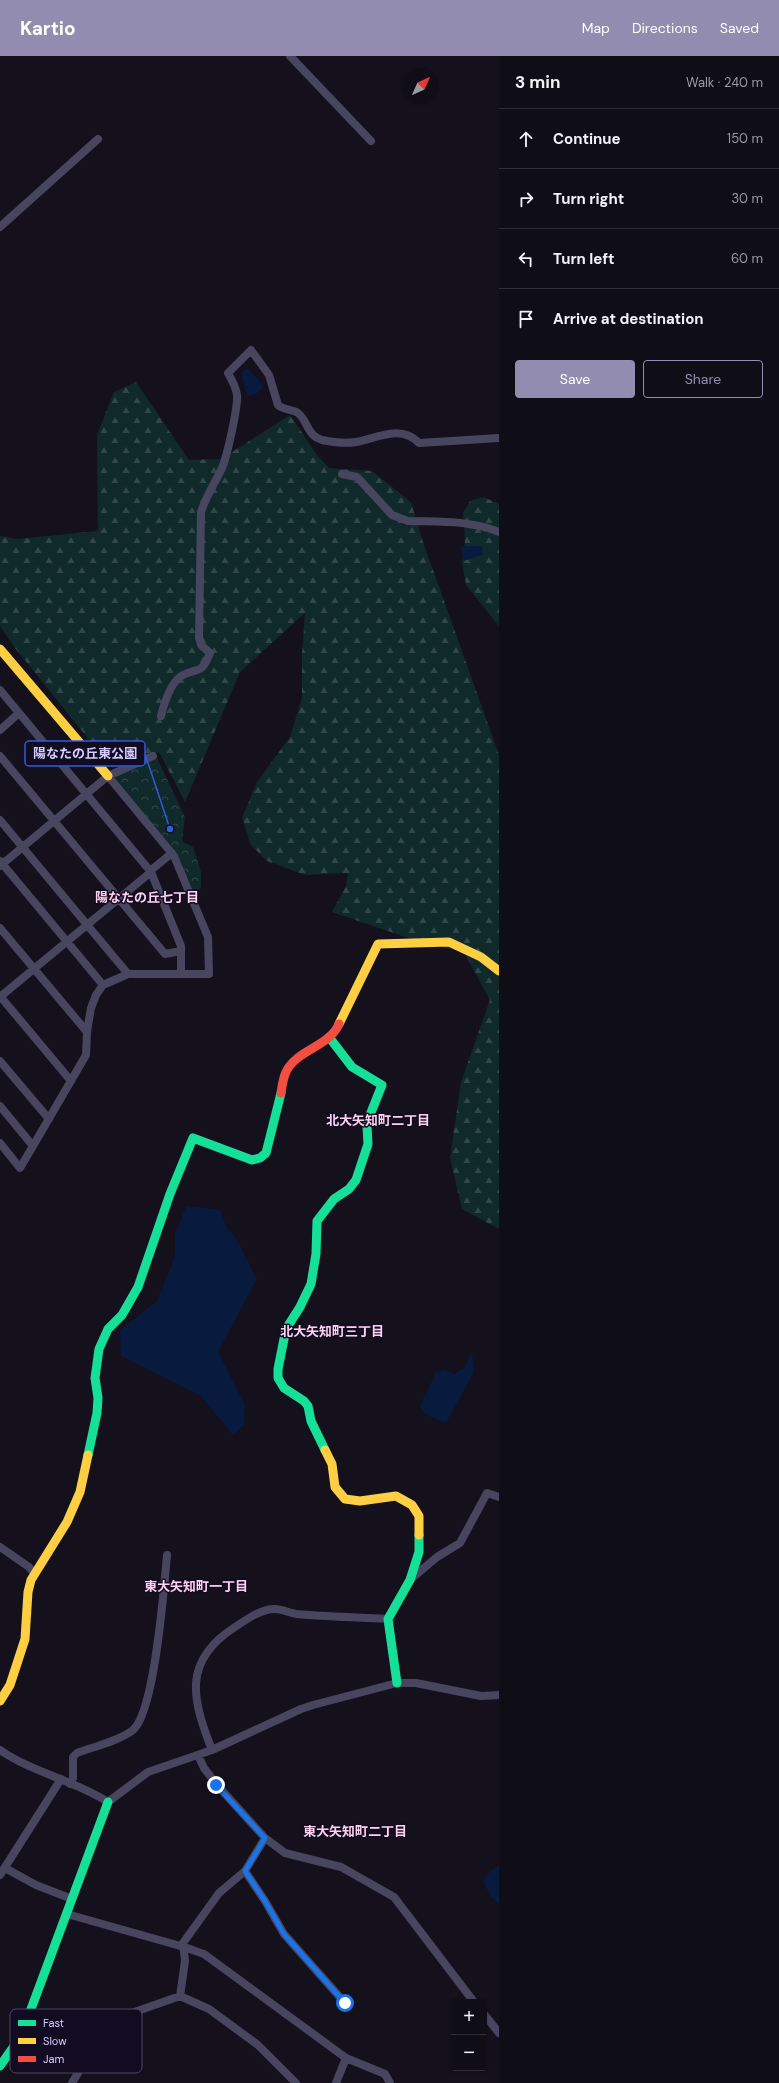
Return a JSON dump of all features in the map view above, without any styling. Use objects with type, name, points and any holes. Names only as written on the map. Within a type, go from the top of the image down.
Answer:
[{"type":"street","points":[[290,56],[371,141]]},
{"type":"street","points":[[0,227],[98,139]]},
{"type":"street","points":[[161,716],[167,695],[182,676],[197,672],[205,664],[210,653],[201,645],[199,638],[201,512],[206,495],[223,466],[233,420],[237,397],[228,373],[251,350],[269,375],[278,405],[299,414],[310,432],[318,438],[342,443],[354,442],[399,432],[412,435],[419,443],[499,438]]},
{"type":"street","points":[[342,474],[357,478],[392,515],[400,519],[408,521],[470,523],[499,532]]},
{"type":"street","points":[[0,649],[172,853],[208,937],[209,974],[128,974],[104,985],[96,995],[91,1008],[87,1032],[86,1056],[20,1168],[0,1144]]},
{"type":"street","points":[[0,690],[151,872],[181,946],[181,974]]},
{"type":"street","points":[[0,730],[19,713]]},
{"type":"street","points":[[0,756],[165,954],[181,951]]},
{"type":"street","points":[[104,985],[1,863],[55,821],[86,793],[108,776],[153,756]]},
{"type":"street","points":[[0,820],[128,974]]},
{"type":"street","points":[[71,1081],[0,996],[172,853]]},
{"type":"street","points":[[0,928],[87,1032]]},
{"type":"street","points":[[0,1701],[10,1685],[25,1639],[28,1592],[34,1573],[68,1522],[80,1492],[97,1413],[98,1398],[94,1378],[99,1349],[108,1330],[122,1315],[138,1287],[170,1194],[193,1138],[252,1160],[260,1158],[266,1153],[269,1146],[286,1071],[296,1060],[330,1037],[340,1022],[348,1002],[375,947],[378,944],[449,942],[481,957],[499,971]]},
{"type":"street","points":[[330,1037],[352,1067],[382,1085],[370,1114],[367,1126],[368,1144],[356,1180],[349,1189],[334,1199],[317,1220],[316,1254],[311,1284],[300,1307],[286,1329],[278,1369],[278,1378],[284,1388],[304,1401],[308,1406],[311,1421],[332,1464],[335,1487],[344,1499],[360,1501],[396,1496],[412,1505],[418,1512],[419,1552],[410,1580],[388,1619],[397,1684]]},
{"type":"street","points":[[0,1061],[49,1119]]},
{"type":"street","points":[[0,1106],[33,1146]]},
{"type":"street","points":[[410,1580],[437,1557],[460,1543],[487,1493],[499,1497]]},
{"type":"street","points":[[0,1547],[30,1567],[34,1573]]},
{"type":"street","points":[[70,1784],[73,1778],[73,1757],[77,1753],[124,1735],[138,1725],[154,1668],[167,1555]]},
{"type":"street","points":[[212,1750],[199,1717],[196,1685],[198,1669],[206,1652],[225,1634],[262,1611],[274,1608],[296,1614],[388,1619]]},
{"type":"street","points":[[31,2009],[108,1802],[148,1772],[212,1750],[301,1709],[397,1684],[416,1683],[481,1696],[499,1696]]},
{"type":"street","points":[[0,1750],[40,1772],[61,1778],[70,1784],[108,1802]]},
{"type":"street","points":[[198,1755],[208,1775],[265,1838],[285,1853],[341,1867],[394,1897],[472,1999]]},
{"type":"street","points":[[61,1778],[2,1871],[72,1899]]},
{"type":"street","points":[[180,1996],[184,1961],[183,1942],[219,1893],[245,1871],[265,1838]]},
{"type":"street","points":[[245,1871],[265,1901],[284,1934],[345,2003]]},
{"type":"street","points":[[67,1914],[184,1946],[208,1957],[346,2058],[385,2074],[390,2083]]},
{"type":"street","points":[[142,2009],[180,1996],[208,2009],[258,2045],[296,2083]]},
{"type":"street","points":[[487,2018],[499,2033]]},
{"type":"street","points":[[0,2066],[10,2052]]},
{"type":"street","points":[[336,2083],[346,2058]]},
{"type":"street","points":[[72,2083],[78,2073]]},
{"type":"green space","points":[[136,382],[189,460],[221,459],[290,415],[317,455],[329,468],[372,471],[411,502],[423,542],[499,755],[499,1229],[462,1209],[450,1158],[461,1082],[490,1000],[464,952],[414,940],[332,912],[346,886],[348,873],[305,875],[267,861],[251,845],[242,818],[257,782],[290,737],[302,698],[302,655],[305,613],[240,672],[185,802],[159,752],[112,768],[15,648],[0,626],[0,536],[18,539],[98,531],[97,435],[114,392]]},
{"type":"green space","points":[[483,497],[499,504],[499,626],[466,585],[462,563],[465,541],[463,513],[470,501]]},
{"type":"green space","points":[[157,758],[185,817],[182,841],[193,847],[201,872],[201,888],[194,892],[178,855],[115,780],[116,776]]},
{"type":"water","points":[[247,368],[264,386],[256,394],[247,396],[241,373]]},
{"type":"water","points":[[460,546],[482,546],[483,554],[464,561]]},
{"type":"water","points":[[186,1206],[220,1210],[226,1226],[237,1240],[257,1279],[218,1352],[245,1405],[244,1425],[233,1435],[201,1396],[121,1356],[120,1330],[157,1301],[175,1257],[175,1234]]},
{"type":"water","points":[[472,1352],[474,1372],[446,1423],[425,1414],[420,1406],[436,1372],[445,1370],[455,1374],[464,1368]]},
{"type":"water","points":[[499,1866],[499,1904],[491,1897],[483,1881],[491,1870]]},
{"type":"traffic: fast","points":[[325,1450],[311,1421],[308,1406],[304,1401],[284,1388],[278,1378],[278,1369],[286,1329],[300,1307],[311,1284],[316,1254],[317,1221],[334,1199],[349,1189],[356,1180],[368,1144],[367,1126],[370,1115],[382,1085],[352,1067],[329,1037]]},
{"type":"traffic: fast","points":[[88,1455],[97,1413],[98,1398],[95,1378],[99,1349],[108,1329],[122,1315],[138,1287],[170,1194],[193,1138],[252,1160],[260,1158],[266,1153],[281,1093]]},
{"type":"traffic: fast","points":[[397,1683],[388,1619],[410,1580],[419,1552],[419,1535]]},
{"type":"traffic: fast","points":[[31,2009],[108,1802]]},
{"type":"traffic: fast","points":[[0,2066],[10,2052]]},
{"type":"traffic: slow","points":[[0,649],[108,776]]},
{"type":"traffic: slow","points":[[339,1024],[378,944],[449,942],[481,957],[499,971]]},
{"type":"traffic: slow","points":[[325,1450],[332,1464],[335,1487],[345,1499],[360,1501],[396,1496],[412,1505],[419,1516],[419,1535]]},
{"type":"traffic: slow","points":[[0,1701],[10,1685],[25,1639],[28,1592],[31,1580],[67,1522],[80,1492],[88,1455]]},
{"type":"traffic: jam","points":[[281,1093],[284,1077],[291,1065],[297,1058],[328,1038],[339,1024]]},
{"type":"place","name":"陽なたの丘東公園","points":[[170,829]]},
{"type":"district","name":"陽なたの丘七丁目","points":[[147,897]]},
{"type":"district","name":"北大矢知町二丁目","points":[[378,1120]]},
{"type":"district","name":"北大矢知町三丁目","points":[[332,1331]]},
{"type":"district","name":"東大矢知町一丁目","points":[[196,1586]]},
{"type":"district","name":"東大矢知町二丁目","points":[[355,1831]]},
{"type":"route","points":[[216,1785],[265,1838],[245,1871],[265,1901],[284,1934],[345,2003]]}]
